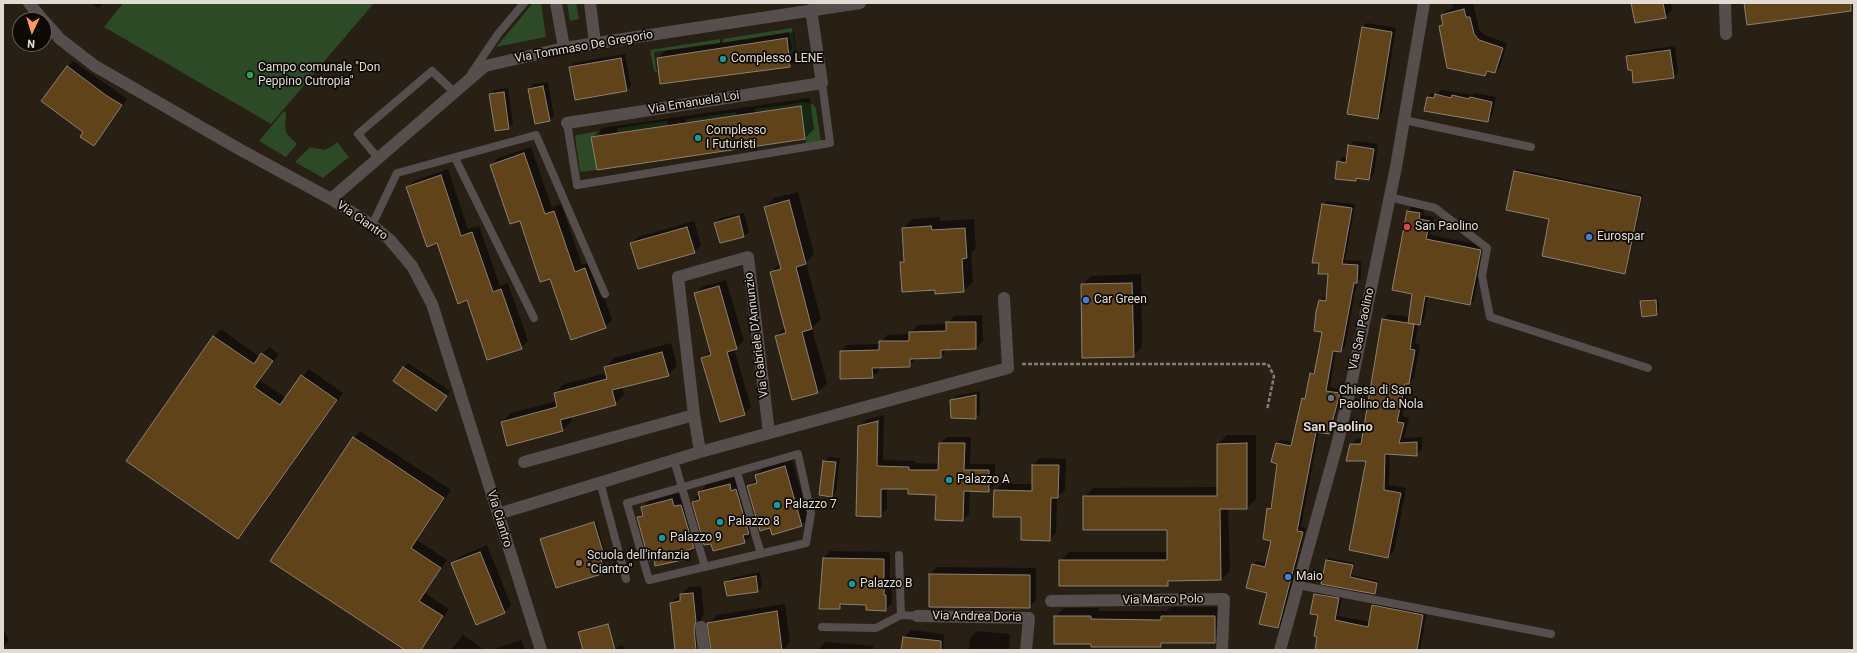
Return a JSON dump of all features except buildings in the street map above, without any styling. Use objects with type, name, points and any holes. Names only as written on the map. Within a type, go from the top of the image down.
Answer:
[{"type":"street","points":[[556,3],[564,48]]},
{"type":"street","points":[[590,3],[595,43]]},
{"type":"street","name":"Via Tommaso De Gregorio","points":[[331,199],[485,66],[564,48],[860,3]]},
{"type":"street","name":"Via San Paolino","points":[[1280,650],[1348,397],[1390,198],[1424,3]]},
{"type":"street","points":[[1725,3],[1726,34]]},
{"type":"street","name":"Via Ciantro","points":[[30,4],[37,12]]},
{"type":"street","points":[[811,10],[822,83]]},
{"type":"street","name":"Via Ciantro","points":[[52,30],[60,39],[95,66],[239,149],[331,199],[372,225],[390,240],[412,266],[432,304],[541,650]]},
{"type":"street","name":"Via Emanuela Loi","points":[[566,123],[822,83]]},
{"type":"street","name":"Via Gabriele D'Annunzio","points":[[700,452],[694,415],[678,277],[748,257],[769,433]]},
{"type":"street","points":[[498,514],[700,452],[1008,368],[1004,298]]},
{"type":"street","points":[[524,462],[694,415]]},
{"type":"street","name":"Via Marco Polo","points":[[1051,601],[1224,599],[1222,650]]},
{"type":"street","name":"Via Andrea Doria","points":[[917,616],[1029,618],[1026,650]]},
{"type":"street","points":[[700,627],[704,650]]},
{"type":"lane","points":[[465,82],[498,34],[524,3]]},
{"type":"lane","points":[[378,158],[358,134],[432,71],[454,92]]},
{"type":"lane","points":[[566,123],[577,185],[830,143],[822,83]]},
{"type":"lane","points":[[1404,120],[1531,147]]},
{"type":"lane","points":[[372,225],[397,173],[536,135],[605,294]]},
{"type":"lane","points":[[455,158],[534,318]]},
{"type":"lane","points":[[1390,198],[1435,208],[1487,248],[1482,276],[1490,317],[1648,368]]},
{"type":"lane","points":[[798,454],[811,513],[806,543],[649,580],[627,503],[682,487],[798,454]]},
{"type":"lane","points":[[674,460],[705,567]]},
{"type":"lane","points":[[736,472],[761,554]]},
{"type":"lane","points":[[600,482],[626,579]]},
{"type":"lane","points":[[899,555],[901,615]]},
{"type":"lane","points":[[1298,585],[1551,634]]},
{"type":"lane","points":[[822,627],[876,628],[901,615],[917,616]]},
{"type":"path","points":[[1007,364],[1268,364],[1274,376],[1267,410]]},
{"type":"green space","name":"Campo comunale \"Don Peppino Cutropia\"","points":[[123,3],[374,3],[271,124],[104,27]]},
{"type":"green space","points":[[533,3],[541,3],[546,37],[496,47]]},
{"type":"green space","points":[[567,3],[576,3],[579,19],[570,21]]},
{"type":"green space","points":[[792,28],[795,50],[789,56],[789,52],[792,48],[789,32],[723,43],[723,39]]},
{"type":"green space","points":[[720,39],[720,43],[654,52],[656,69],[659,73],[654,71],[650,50]]},
{"type":"green space","points":[[805,102],[814,105],[816,109],[821,142],[806,144],[800,106],[756,113],[755,109]]},
{"type":"green space","points":[[284,111],[286,113],[285,127],[287,134],[297,144],[286,157],[259,141]]},
{"type":"green space","points":[[736,112],[737,116],[687,123],[686,119]]},
{"type":"green space","points":[[667,121],[668,126],[618,133],[617,128]]},
{"type":"green space","points":[[600,131],[597,170],[580,172],[575,137],[576,135]]},
{"type":"green space","points":[[337,142],[349,157],[323,178],[295,162],[310,147],[324,150]]},
{"type":"place","name":"Complesso LENE","points":[[723,59]]},
{"type":"place","name":"Campo comunale \"Don Peppino Cutropia\"","points":[[250,75]]},
{"type":"place","name":"Complesso I Futuristi","points":[[698,138]]},
{"type":"place","name":"San Paolino","points":[[1407,227]]},
{"type":"place","name":"Eurospar","points":[[1589,237]]},
{"type":"place","name":"Car Green","points":[[1086,300]]},
{"type":"place","name":"Chiesa di San Paolino da Nola","points":[[1331,398]]},
{"type":"place","name":"Palazzo A","points":[[949,480]]},
{"type":"place","name":"Palazzo 7","points":[[777,505]]},
{"type":"place","name":"Palazzo 8","points":[[720,522]]},
{"type":"place","name":"Palazzo 9","points":[[662,538]]},
{"type":"place","name":"Scuola dell'infanzia \"Ciantro\"","points":[[579,563]]},
{"type":"place","name":"Maio","points":[[1288,577]]},
{"type":"place","name":"Palazzo B","points":[[852,584]]},
{"type":"district","name":"San Paolino","points":[[1338,428]]}]
